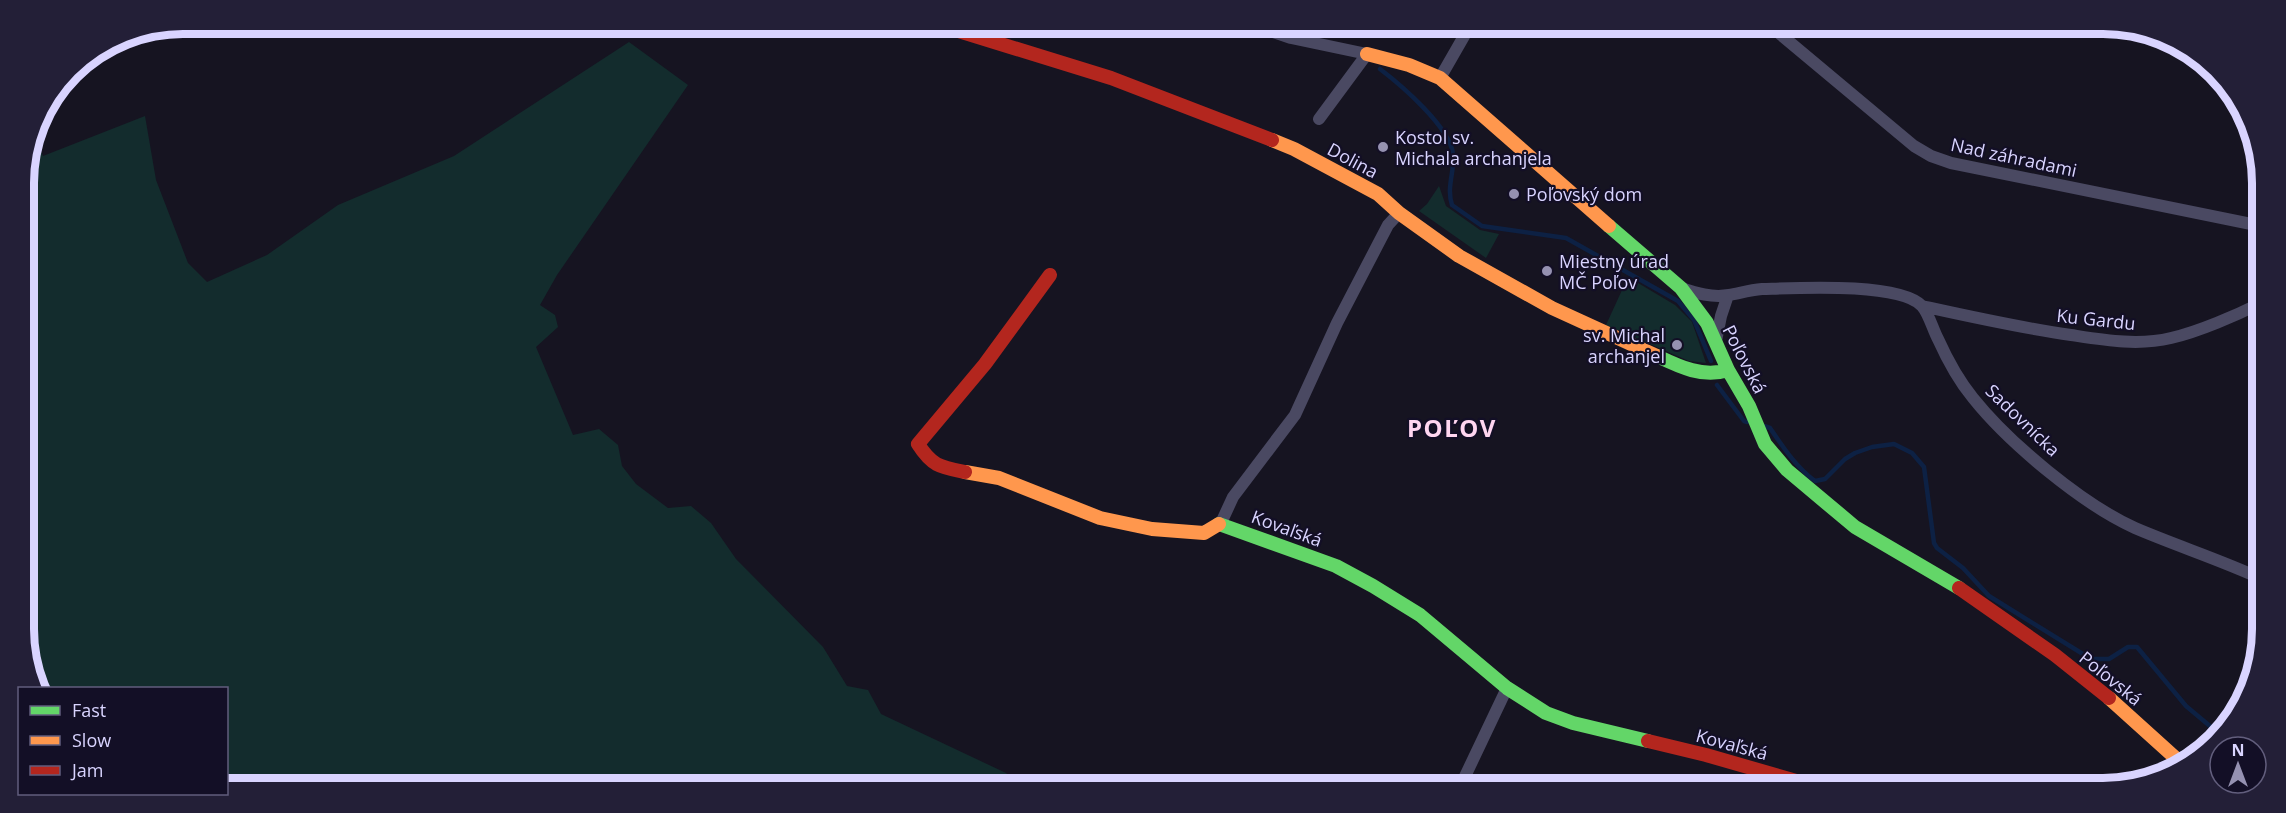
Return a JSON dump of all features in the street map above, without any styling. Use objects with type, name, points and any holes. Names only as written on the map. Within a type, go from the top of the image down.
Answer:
[{"type":"street","name":"Poľovská","points":[[1280,34],[1409,65],[1440,78],[1681,288],[1701,312],[1728,370],[1744,394],[1760,435],[1786,470],[1847,520],[1950,581],[2099,689],[2177,759]]},
{"type":"street","points":[[1440,78],[1465,34]]},
{"type":"street","name":"Nad záhradami","points":[[1780,34],[1914,146],[1932,156],[1951,163],[2252,224]]},
{"type":"street","name":"Dolina","points":[[967,35],[1111,78],[1294,149],[1378,194],[1399,213],[1459,256],[1561,312],[1687,370],[1705,374],[1728,370]]},
{"type":"street","points":[[1319,118],[1367,54]]},
{"type":"street","points":[[1050,275],[985,364],[918,444],[927,458],[939,467],[999,478],[1100,518],[1152,530],[1204,533],[1221,523],[1233,497],[1295,416],[1337,323],[1388,225],[1399,213]]},
{"type":"street","points":[[1681,288],[1703,295],[1728,296],[1746,290],[1762,289],[1866,288],[1900,295],[1922,306]]},
{"type":"street","points":[[1716,341],[1728,296]]},
{"type":"street","name":"Ku Gardu","points":[[1922,306],[2020,328],[2117,342],[2145,342],[2172,338],[2252,308]]},
{"type":"street","name":"Sadovnícka","points":[[1922,306],[1944,353],[1972,398],[2011,438],[2048,471],[2102,509],[2134,527],[2252,575]]},
{"type":"street","name":"Kovaľská","points":[[1221,523],[1336,566],[1373,586],[1420,615],[1529,704],[1573,723],[1706,755],[1786,778]]},
{"type":"street","points":[[1464,778],[1508,688]]},
{"type":"green space","points":[[629,42],[688,85],[557,275],[540,305],[555,315],[558,327],[536,347],[573,435],[599,429],[618,445],[622,466],[636,484],[668,508],[691,506],[711,523],[736,559],[823,647],[847,686],[868,690],[881,714],[1006,773],[1011,778],[228,778],[228,687],[46,687],[37,659],[34,630],[35,174],[39,147],[43,156],[145,116],[156,180],[188,263],[207,282],[267,255],[338,205],[454,156]]},
{"type":"green space","points":[[1439,186],[1446,206],[1480,230],[1499,234],[1486,258],[1419,211],[1427,204]]},
{"type":"green space","points":[[1628,277],[1675,305],[1692,322],[1706,363],[1689,361],[1606,325]]},
{"type":"waterway","points":[[1380,69],[1423,107],[1450,143],[1453,154],[1450,192],[1452,205],[1482,226],[1566,238],[1678,301],[1694,320],[1711,361]]},
{"type":"waterway","points":[[1717,385],[1747,422]]},
{"type":"waterway","points":[[1764,426],[1770,428],[1796,463],[1815,481],[1825,479],[1845,459],[1855,453],[1872,447],[1894,444],[1912,453],[1924,467],[1934,543],[1937,548],[1963,568],[1989,596],[2091,659],[2109,659],[2128,647],[2137,647],[2186,706],[2213,729]]},
{"type":"traffic: fast","points":[[1609,226],[1681,288],[1707,323],[1728,370],[1749,406],[1765,444],[1787,470],[1855,527],[1959,588]]},
{"type":"traffic: fast","points":[[1657,356],[1701,372],[1728,370]]},
{"type":"traffic: fast","points":[[1219,524],[1336,566],[1373,586],[1420,615],[1507,688],[1546,713],[1573,723],[1648,741]]},
{"type":"traffic: slow","points":[[1367,54],[1409,65],[1440,78],[1609,226]]},
{"type":"traffic: slow","points":[[1272,140],[1294,149],[1378,194],[1399,213],[1459,256],[1552,308],[1657,356]]},
{"type":"traffic: slow","points":[[965,472],[999,478],[1100,518],[1152,529],[1204,533],[1219,524]]},
{"type":"traffic: slow","points":[[2109,698],[2177,759]]},
{"type":"traffic: jam","points":[[970,35],[1111,78],[1272,140]]},
{"type":"traffic: jam","points":[[965,472],[937,464],[918,444],[985,364],[1050,275]]},
{"type":"traffic: jam","points":[[1959,588],[2055,655],[2109,698]]},
{"type":"traffic: jam","points":[[1648,741],[1786,778]]},
{"type":"place","name":"Kostol sv. Michala archanjela","points":[[1383,147]]},
{"type":"place","name":"Poľovský dom","points":[[1514,194]]},
{"type":"place","name":"Miestny úrad MČ Poľov","points":[[1547,271]]},
{"type":"place","name":"sv. Michal archanjel","points":[[1677,345]]},
{"type":"district","name":"POĽOV","points":[[1452,427]]}]
